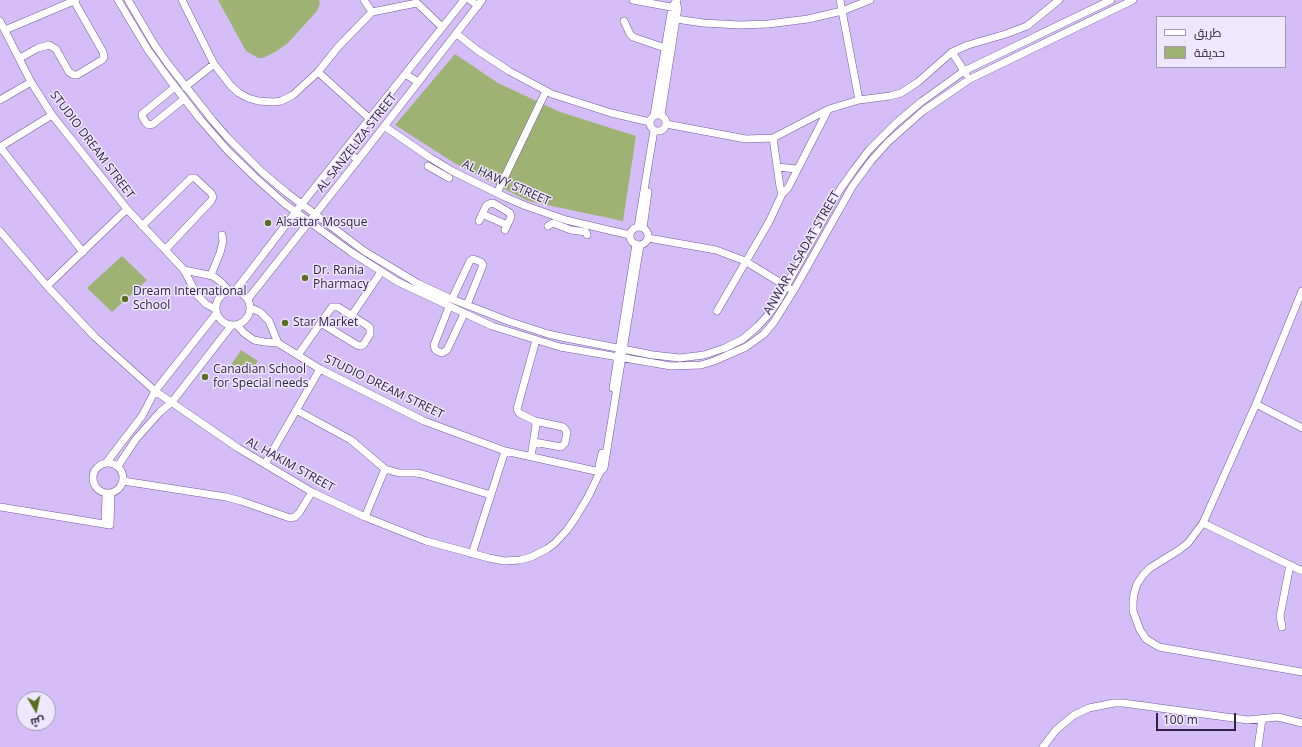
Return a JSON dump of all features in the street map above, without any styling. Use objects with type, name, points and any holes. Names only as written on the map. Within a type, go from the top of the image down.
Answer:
[{"type":"street","name":"ANWAR ALSADAT STREET","points":[[118,0],[148,50],[184,100],[204,124],[242,164],[268,190],[295,212],[381,272],[449,307],[492,326],[560,347],[671,366],[701,365],[714,361],[740,350],[756,341],[764,334],[774,322],[794,290],[852,187],[871,161],[888,142],[924,111],[970,79],[1133,0]]},
{"type":"street","name":"ANWAR ALSADAT STREET","points":[[128,0],[154,44],[185,87],[212,121],[241,152],[301,205],[378,260],[417,283],[508,322],[548,334],[665,357],[690,357],[704,355],[735,343],[758,326],[768,315],[786,286],[839,191],[869,150],[896,123],[921,102],[964,71],[1111,0]]},
{"type":"street","points":[[182,0],[214,64],[231,86],[248,98],[274,102],[281,101],[293,95],[318,72],[338,47],[372,12],[416,2],[442,27]]},
{"type":"street","points":[[364,0],[372,12]]},
{"type":"street","name":"AL SANZELIZA STREET","points":[[232,291],[464,0]]},
{"type":"street","points":[[470,0],[480,3]]},
{"type":"street","points":[[633,0],[676,4]]},
{"type":"street","points":[[840,0],[859,100]]},
{"type":"street","points":[[676,19],[703,23],[740,25],[768,24],[808,19],[842,11],[870,0]]},
{"type":"street","points":[[666,124],[746,139],[773,138],[829,109],[859,100],[901,93],[918,82],[952,52],[968,45],[1027,26],[1059,0]]},
{"type":"street","points":[[5,30],[75,1],[103,52],[104,57],[102,60],[77,75],[70,72],[56,49],[49,45],[38,48],[20,58]]},
{"type":"street","name":"AL SANZELIZA STREET","points":[[248,298],[480,3]]},
{"type":"street","points":[[650,122],[658,115],[676,19],[676,4]]},
{"type":"street","points":[[658,115],[665,48],[676,4]]},
{"type":"street","name":"STUDIO DREAM STREET","points":[[0,21],[31,82],[52,115],[127,209],[184,270],[197,295],[216,311]]},
{"type":"street","points":[[624,21],[632,37],[665,48]]},
{"type":"street","points":[[457,34],[477,50],[509,71],[546,91],[601,110],[650,122]]},
{"type":"street","points":[[952,52],[970,79]]},
{"type":"street","points":[[185,87],[214,64]]},
{"type":"street","points":[[318,72],[370,119]]},
{"type":"street","points":[[405,74],[418,82]]},
{"type":"street","points":[[0,100],[31,82]]},
{"type":"street","points":[[175,87],[142,114],[146,122],[149,125],[153,124],[184,100]]},
{"type":"street","points":[[497,194],[546,91]]},
{"type":"street","points":[[717,311],[769,222],[782,194],[788,188],[829,109]]},
{"type":"street","points":[[52,115],[0,147],[83,252]]},
{"type":"street","points":[[650,122],[650,126],[656,130],[664,129],[666,124],[665,118],[658,115]]},
{"type":"street","name":"AL HAWY STREET","points":[[384,126],[439,163],[497,194],[570,221],[630,235]]},
{"type":"street","points":[[640,227],[656,130]]},
{"type":"street","points":[[773,138],[782,194]]},
{"type":"street","points":[[345,150],[358,160]]},
{"type":"street","points":[[439,163],[439,172]]},
{"type":"street","points":[[428,166],[449,178]]},
{"type":"street","points":[[439,172],[446,167]]},
{"type":"street","points":[[777,167],[797,169]]},
{"type":"street","points":[[142,226],[191,178],[195,178],[211,193],[213,197],[212,201],[165,250]]},
{"type":"street","points":[[501,207],[505,197]]},
{"type":"street","points":[[493,203],[501,207],[511,214],[506,227],[480,218],[486,206],[489,204],[493,203]]},
{"type":"street","points":[[47,286],[127,209]]},
{"type":"street","points":[[568,229],[570,221]]},
{"type":"street","points":[[548,226],[553,223],[568,229],[586,232],[587,235]]},
{"type":"street","points":[[640,227],[647,232],[648,238],[645,243],[638,244],[632,240],[630,235],[632,231],[640,227]]},
{"type":"street","name":"AL HAKIM STREET","points":[[0,231],[47,286],[95,337],[155,391],[238,448],[312,492],[426,541],[504,561],[531,557],[547,549],[568,530],[588,497],[600,472]]},
{"type":"street","points":[[211,276],[220,253],[223,241],[222,236]]},
{"type":"street","points":[[648,238],[705,247],[745,261],[794,290]]},
{"type":"street","points":[[600,472],[599,466],[620,358],[638,244]]},
{"type":"street","points":[[452,299],[470,261],[473,259],[481,262],[483,265],[467,305]]},
{"type":"street","points":[[184,270],[211,276],[232,291]]},
{"type":"street","points":[[352,315],[381,272]]},
{"type":"street","points":[[118,466],[136,439],[160,412],[172,402],[234,325],[247,319],[251,308],[248,298],[240,292],[232,291],[224,293],[219,297],[216,302],[216,311],[222,322],[234,325]]},
{"type":"street","points":[[1302,291],[1256,404],[1203,523],[1188,543],[1150,568],[1143,575],[1137,584],[1134,594],[1133,611],[1142,634],[1150,642],[1163,648],[1302,672]]},
{"type":"street","points":[[298,355],[332,307],[338,307],[352,315],[370,328],[370,334],[361,346],[321,323]]},
{"type":"street","points":[[449,307],[434,345],[434,349],[437,352],[442,353],[447,350],[464,314]]},
{"type":"street","points":[[251,308],[260,312],[269,321],[278,343]]},
{"type":"street","points":[[106,463],[118,466],[122,473],[123,481],[118,489],[109,493],[102,491],[95,485],[94,476],[98,467],[106,463],[142,416],[155,391],[216,311]]},
{"type":"street","name":"STUDIO DREAM STREET","points":[[234,325],[254,340],[278,343],[320,369],[413,417],[505,451],[600,472]]},
{"type":"street","points":[[534,442],[561,446],[565,443],[567,432],[563,427],[535,421],[518,412],[517,409],[536,340]]},
{"type":"street","points":[[735,343],[740,350]]},
{"type":"street","points":[[265,464],[320,369]]},
{"type":"street","points":[[1256,404],[1302,428]]},
{"type":"street","points":[[296,410],[351,440],[384,469],[399,472],[416,472],[490,495]]},
{"type":"street","points":[[531,457],[537,428],[535,421]]},
{"type":"street","points":[[472,554],[505,451]]},
{"type":"street","points":[[365,516],[384,469]]},
{"type":"street","points":[[123,481],[241,500],[290,518],[295,517],[299,513],[312,492]]},
{"type":"street","points":[[0,507],[107,524],[109,493]]},
{"type":"street","points":[[1203,523],[1302,571]]},
{"type":"street","points":[[1282,627],[1280,616],[1290,565]]},
{"type":"street","points":[[1043,747],[1056,730],[1067,720],[1090,708],[1106,704],[1123,703],[1248,720],[1278,717],[1302,723]]},
{"type":"street","points":[[1258,747],[1262,719]]},
{"type":"green space","points":[[218,0],[319,0],[320,3],[317,11],[288,43],[277,51],[263,58],[258,58],[246,51]]},
{"type":"green space","points":[[455,54],[498,83],[560,112],[636,136],[623,221],[528,201],[456,164],[395,125]]},
{"type":"green space","points":[[122,256],[147,280],[112,312],[87,288]]},
{"type":"green space","points":[[241,350],[258,361],[247,376],[231,365]]},
{"type":"place","name":"Alsattar Mosque","points":[[268,223]]},
{"type":"place","name":"Dr. Rania Pharmacy","points":[[305,278]]},
{"type":"place","name":"Dream International School","points":[[125,299]]},
{"type":"place","name":"Star Market","points":[[285,323]]},
{"type":"place","name":"Canadian School for Special needs","points":[[205,377]]}]
